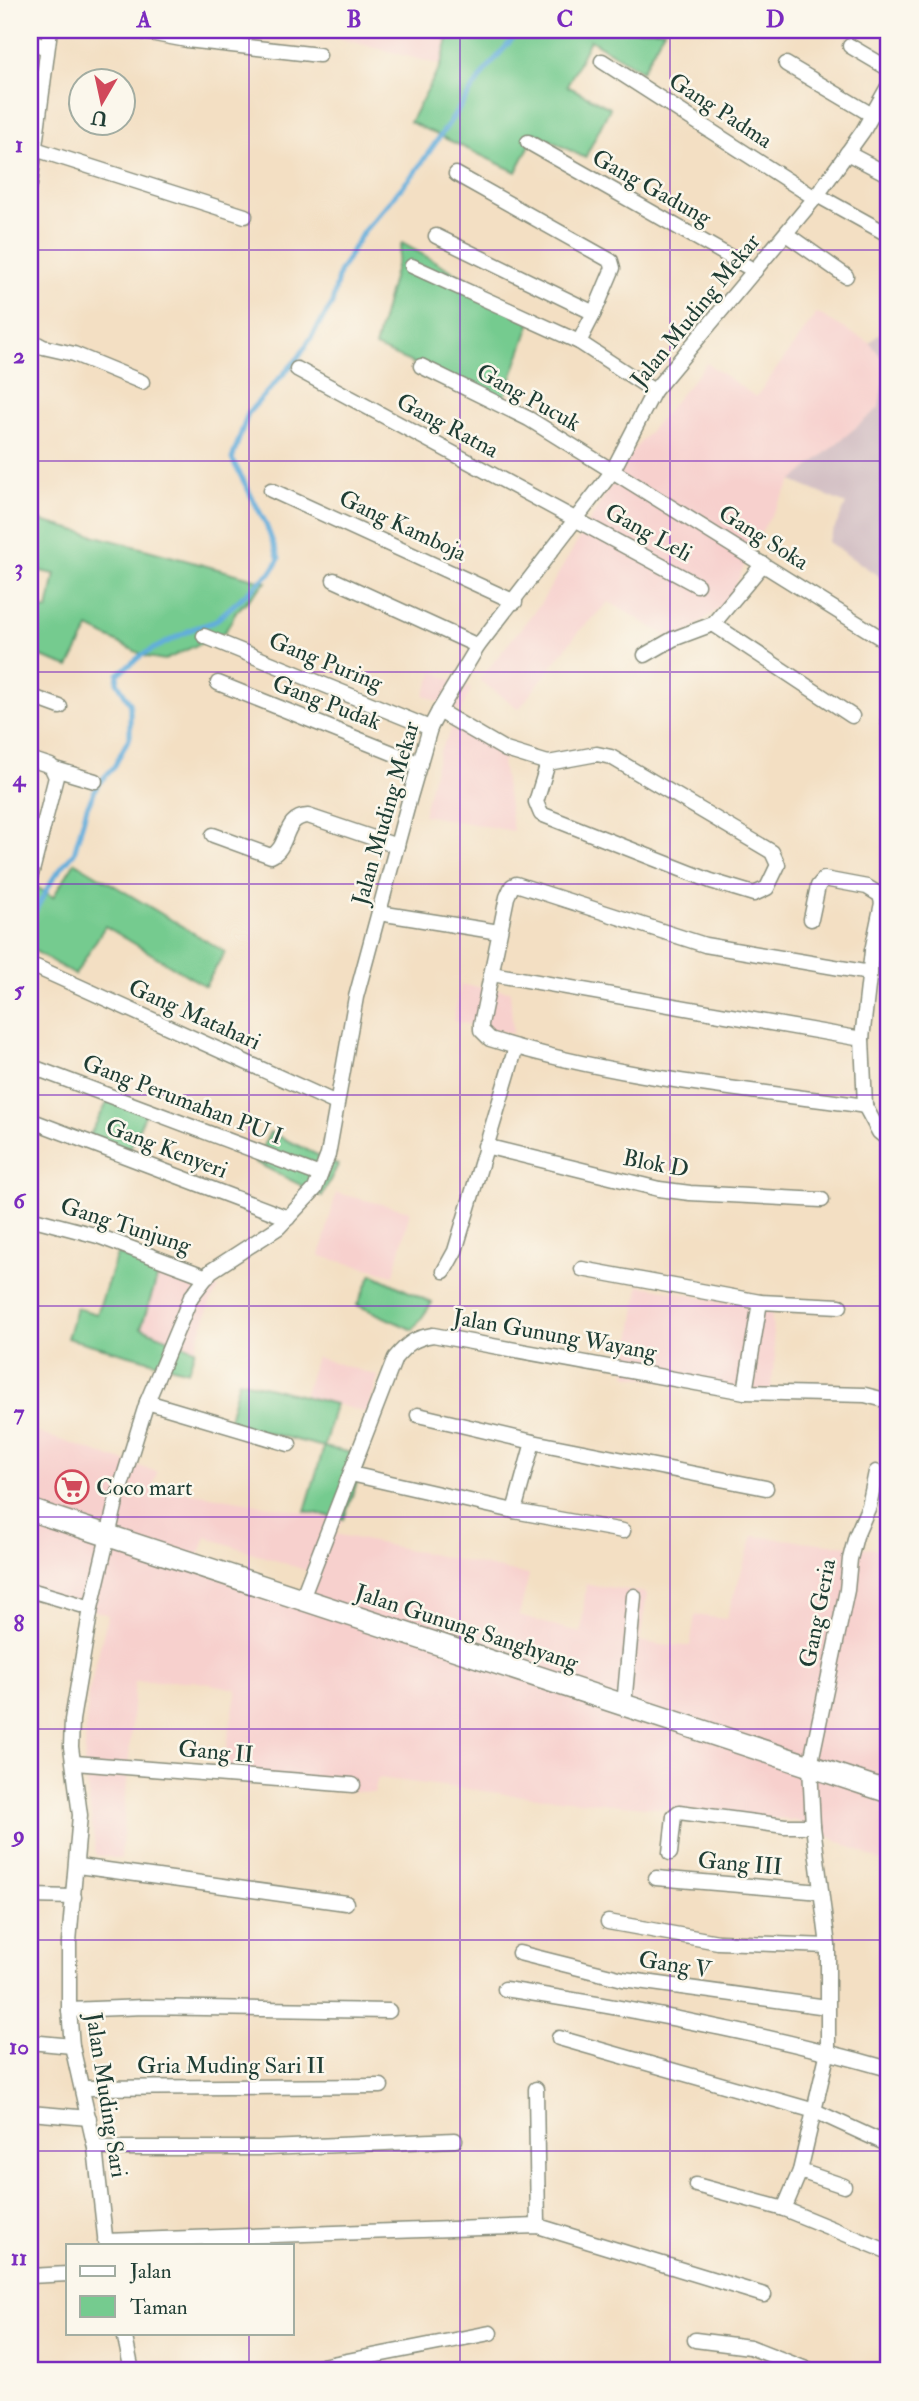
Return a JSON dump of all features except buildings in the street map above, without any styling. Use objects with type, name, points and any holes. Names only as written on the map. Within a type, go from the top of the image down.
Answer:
[{"type":"main road","name":"Jalan Gunung Sanghyang","points":[[30,1510],[889,1793]]},
{"type":"street","points":[[30,185],[50,30]]},
{"type":"street","points":[[133,30],[187,40],[319,55]]},
{"type":"street","points":[[30,41],[46,48]]},
{"type":"street","points":[[850,46],[889,69]]},
{"type":"street","name":"Gang Padma","points":[[602,61],[816,197],[889,235]]},
{"type":"street","points":[[786,64],[872,115]]},
{"type":"street","name":"Jalan Muding Mekar","points":[[108,1537],[130,1450],[191,1297],[207,1276],[288,1218],[307,1200],[320,1175],[328,1155],[356,998],[430,728],[439,711],[478,646],[515,602],[612,472],[654,391],[816,197],[848,153],[889,85]]},
{"type":"street","name":"Gang Gadung","points":[[528,142],[755,271]]},
{"type":"street","points":[[848,153],[889,175]]},
{"type":"street","points":[[33,157],[245,216]]},
{"type":"street","points":[[456,174],[611,261],[613,268],[579,342]]},
{"type":"street","points":[[786,234],[846,276]]},
{"type":"street","points":[[436,236],[594,313]]},
{"type":"street","points":[[412,266],[579,342],[654,391]]},
{"type":"street","points":[[30,340],[43,347],[75,354],[142,382]]},
{"type":"street","name":"Gang Pucuk","points":[[421,366],[529,419],[612,472]]},
{"type":"street","name":"Gang Ratna","points":[[297,369],[578,520]]},
{"type":"street","name":"Gang Soka","points":[[612,472],[889,643]]},
{"type":"street","name":"Gang Kamboja","points":[[271,490],[515,602]]},
{"type":"street","name":"Gang Leli","points":[[578,520],[697,585]]},
{"type":"street","points":[[645,655],[673,639],[713,624],[763,564]]},
{"type":"street","points":[[334,580],[478,646]]},
{"type":"street","points":[[713,624],[852,716]]},
{"type":"street","name":"Gang Puring","points":[[204,636],[430,728]]},
{"type":"street","name":"Gang Pudak","points":[[218,683],[420,764]]},
{"type":"street","points":[[30,696],[60,707]]},
{"type":"street","points":[[439,711],[506,750],[548,763],[597,754],[611,757],[772,852],[778,864],[767,888],[754,894],[711,881],[541,814],[536,802],[548,763]]},
{"type":"street","points":[[30,759],[94,781]]},
{"type":"street","points":[[30,879],[55,769]]},
{"type":"street","points":[[213,835],[271,856],[279,850],[292,822],[299,817],[308,816],[397,845]]},
{"type":"street","points":[[811,919],[818,886],[824,879],[875,891],[882,903],[872,951],[862,1039],[865,1106],[879,1132],[889,1140]]},
{"type":"street","points":[[865,1106],[675,1079],[516,1047],[490,1039],[481,1030],[499,932],[510,889],[521,884],[705,945],[870,973]]},
{"type":"street","points":[[379,912],[499,932]]},
{"type":"street","points":[[872,951],[889,953]]},
{"type":"street","name":"Gang Matahari","points":[[36,967],[336,1103]]},
{"type":"street","points":[[492,974],[862,1039]]},
{"type":"street","points":[[444,1271],[455,1251],[516,1047]]},
{"type":"street","name":"Gang Perumahan PU I","points":[[30,1066],[320,1175]]},
{"type":"street","name":"Gang Kenyeri","points":[[30,1121],[288,1218]]},
{"type":"street","name":"Blok D","points":[[485,1146],[659,1189],[822,1200]]},
{"type":"street","name":"Gang Tunjung","points":[[30,1218],[98,1236],[207,1276]]},
{"type":"street","points":[[582,1269],[760,1302],[840,1306]]},
{"type":"street","points":[[745,1392],[760,1302]]},
{"type":"street","name":"Jalan Gunung Wayang","points":[[301,1601],[395,1358],[416,1338],[433,1335],[745,1392],[866,1395],[889,1401]]},
{"type":"street","points":[[147,1402],[289,1444]]},
{"type":"street","points":[[418,1415],[533,1442],[766,1489]]},
{"type":"street","points":[[514,1511],[533,1442]]},
{"type":"street","name":"Gang Geria","points":[[784,2209],[800,2171],[828,2051],[828,1946],[813,1826],[810,1766],[847,1590],[850,1559],[856,1536],[869,1506],[876,1472]]},
{"type":"street","points":[[351,1474],[514,1511],[624,1531]]},
{"type":"street","name":"Jalan Muding Sari","points":[[106,2243],[95,2148],[72,2046],[69,1942],[78,1866],[80,1815],[71,1747],[72,1720],[91,1608],[108,1537]]},
{"type":"street","points":[[30,1590],[91,1608]]},
{"type":"street","points":[[624,1705],[634,1596]]},
{"type":"street","name":"Gang II","points":[[75,1763],[353,1785]]},
{"type":"street","points":[[670,1853],[674,1816],[679,1812],[785,1826],[813,1826]]},
{"type":"street","points":[[78,1866],[346,1903]]},
{"type":"street","name":"Gang III","points":[[656,1878],[821,1892]]},
{"type":"street","points":[[30,1896],[74,1897]]},
{"type":"street","points":[[608,1922],[718,1942],[828,1946]]},
{"type":"street","name":"Gang V","points":[[519,1953],[624,1979],[827,2007]]},
{"type":"street","points":[[505,1989],[618,2008],[828,2051],[889,2069]]},
{"type":"street","points":[[69,2010],[144,2007],[389,2011]]},
{"type":"street","points":[[559,2038],[816,2111],[889,2145]]},
{"type":"street","points":[[30,2042],[72,2046]]},
{"type":"street","name":"Gria Muding Sari II","points":[[82,2088],[381,2086]]},
{"type":"street","points":[[536,2089],[537,2226]]},
{"type":"street","points":[[30,2113],[89,2118]]},
{"type":"street","points":[[95,2148],[268,2148],[455,2140]]},
{"type":"street","points":[[800,2171],[844,2186]]},
{"type":"street","points":[[696,2185],[784,2209],[889,2252]]},
{"type":"street","points":[[106,2243],[537,2226],[764,2295]]},
{"type":"street","points":[[30,2276],[66,2274]]},
{"type":"street","points":[[296,2371],[490,2333]]},
{"type":"street","points":[[124,2334],[132,2371]]},
{"type":"street","points":[[695,2340],[750,2347],[811,2371]]},
{"type":"shaded area","points":[[307,30],[415,30],[449,39],[441,65]]},
{"type":"shaded area","points":[[817,313],[870,343],[886,363],[879,408],[792,481],[752,547],[730,599],[677,642],[609,602],[579,631],[519,709],[479,680],[541,603],[627,458],[707,363],[756,397]]},
{"type":"shaded area","points":[[889,324],[889,583],[828,542],[846,504],[792,481],[879,408],[886,363],[870,343]]},
{"type":"shaded area","points":[[434,672],[471,689],[460,712],[424,695]]},
{"type":"shaded area","points":[[454,726],[508,749],[502,763],[513,831],[423,815],[440,750]]},
{"type":"shaded area","points":[[461,985],[510,991],[513,1034],[453,1021]]},
{"type":"shaded area","points":[[336,1193],[410,1211],[394,1275],[320,1256]]},
{"type":"shaded area","points":[[160,1269],[219,1288],[211,1301],[195,1349],[140,1328]]},
{"type":"shaded area","points":[[639,1285],[771,1311],[775,1356],[770,1399],[626,1375]]},
{"type":"shaded area","points":[[316,1357],[378,1376],[368,1413],[304,1396]]},
{"type":"shaded area","points":[[30,1430],[157,1472],[153,1486],[344,1519],[335,1534],[529,1575],[519,1616],[581,1633],[586,1584],[647,1594],[640,1641],[661,1645],[690,1646],[695,1615],[726,1619],[753,1536],[878,1549],[889,1508],[889,1865],[796,1821],[514,1795],[378,1778],[374,1793],[221,1778],[237,1689],[194,1681],[135,1681],[121,1859],[96,1855],[84,1763],[88,1695],[108,1615],[30,1589]],"holes":[[[206,1537],[311,1572],[303,1594],[199,1556]]]},
{"type":"green space","points":[[415,30],[664,30],[642,71],[590,40],[567,86],[610,108],[585,158],[536,133],[516,172],[410,122],[441,65],[448,39]]},
{"type":"green space","points":[[402,243],[533,316],[503,402],[375,347]]},
{"type":"green space","points":[[30,518],[266,582],[236,612],[225,632],[165,660],[147,657],[89,628],[69,667],[30,653],[30,606],[48,610],[55,574],[30,569]]},
{"type":"green space","points":[[75,862],[225,952],[205,986],[105,926],[75,975],[30,948],[30,883],[53,897]]},
{"type":"green space","points":[[113,1092],[146,1113],[128,1153],[86,1142]]},
{"type":"green space","points":[[270,1132],[338,1165],[322,1196],[255,1162]]},
{"type":"green space","points":[[117,1254],[160,1269],[141,1328],[195,1349],[188,1371],[67,1338],[76,1308],[97,1314]]},
{"type":"green space","points":[[372,1274],[432,1303],[413,1330],[357,1305]]},
{"type":"green space","points":[[239,1380],[335,1404],[324,1447],[228,1423]]},
{"type":"green space","points":[[324,1447],[366,1456],[344,1519],[305,1511]]},
{"type":"waterway","points":[[30,920],[54,877],[74,853],[87,807],[98,784],[114,767],[130,736],[130,703],[117,682],[118,674],[142,655],[192,629],[214,622],[272,571],[279,559],[265,522],[232,459],[248,413],[299,357],[332,304],[339,273],[363,232],[416,171],[485,71],[520,30]]},
{"type":"place","name":"Coco mart","points":[[72,1487]]}]
